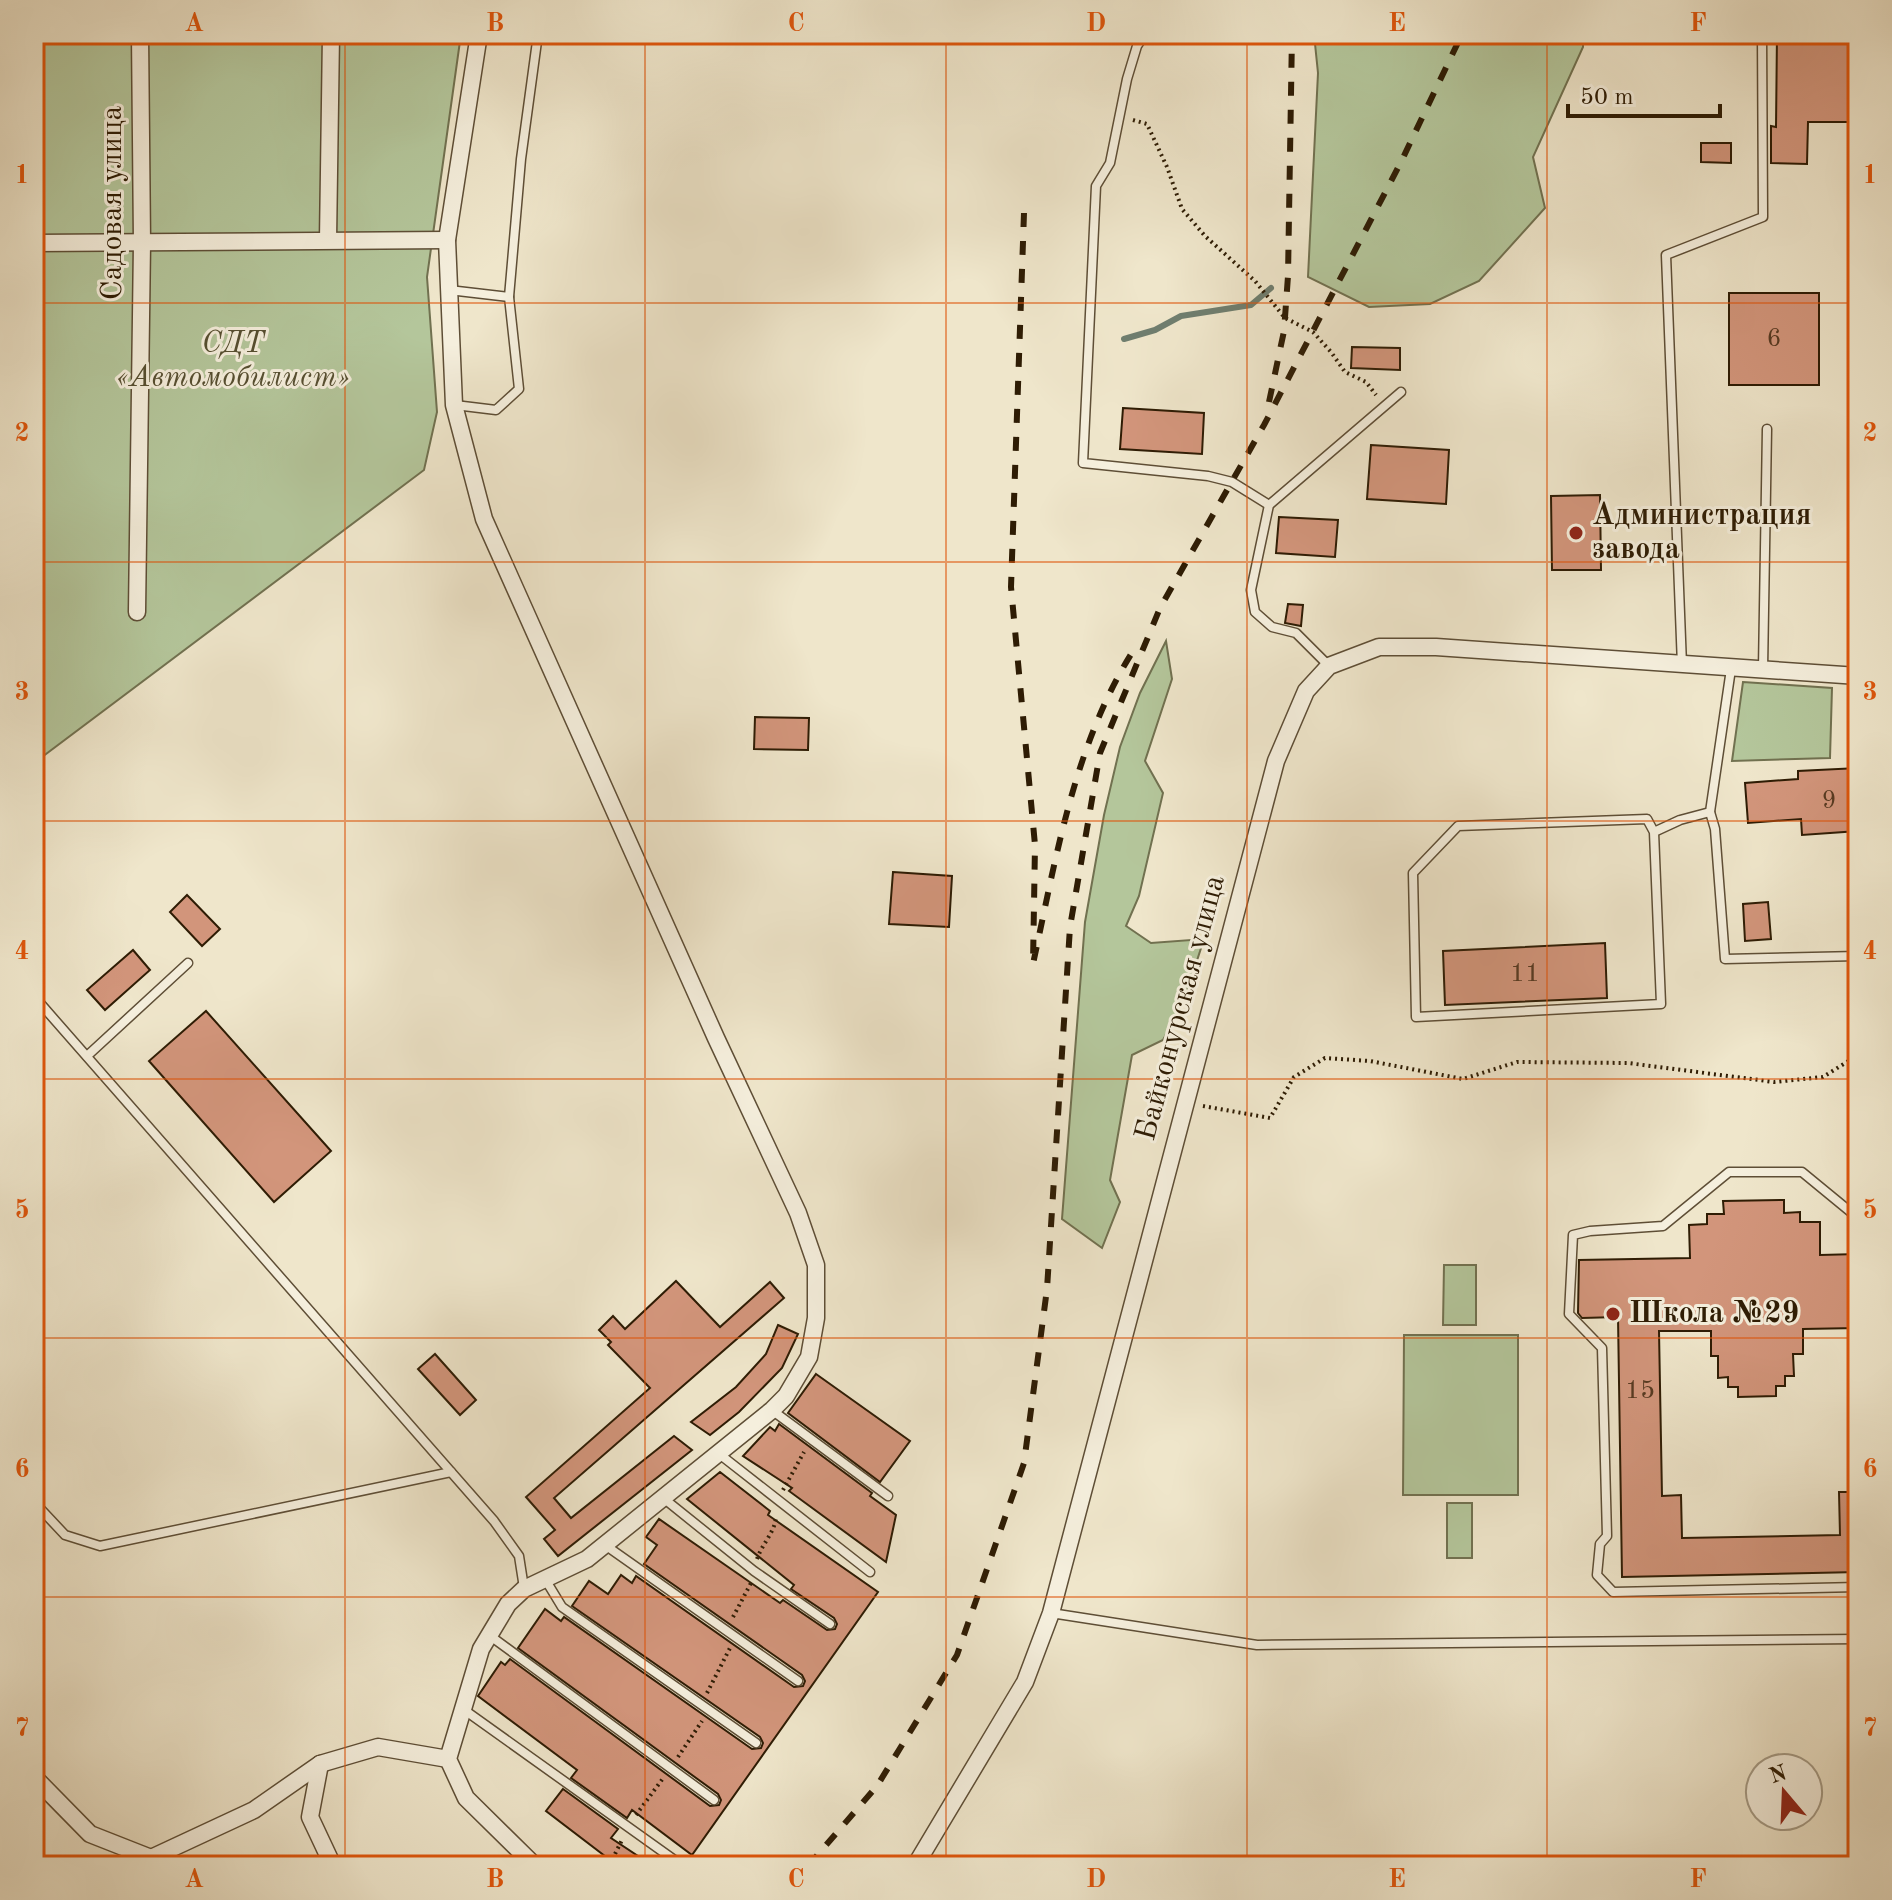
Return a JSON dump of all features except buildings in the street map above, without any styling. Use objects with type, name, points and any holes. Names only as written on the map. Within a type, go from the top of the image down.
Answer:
[{"type":"street","name":"Садовая улица","points":[[137,612],[142,243],[140,34]]},
{"type":"street","points":[[328,240],[331,34]]},
{"type":"street","points":[[479,34],[447,240],[454,405],[484,519],[716,1038],[798,1213],[816,1265],[816,1318],[809,1357],[786,1396],[587,1559],[524,1589],[508,1604],[481,1649],[448,1759],[466,1798],[535,1866]]},
{"type":"street","points":[[34,243],[447,240]]},
{"type":"street","name":"Байконурская улица","points":[[915,1866],[1025,1682],[1051,1613],[1276,761],[1306,691],[1329,666],[1379,647],[1436,647],[1858,676]]},
{"type":"street","points":[[34,1777],[90,1834],[146,1862],[254,1810],[320,1764],[378,1747],[448,1759]]},
{"type":"street","points":[[320,1764],[310,1817],[333,1866]]},
{"type":"lane","points":[[454,405],[496,410],[519,389],[509,297],[521,159],[538,34]]},
{"type":"lane","points":[[1145,34],[1133,57],[1110,163],[1096,186],[1083,463],[1208,476],[1232,482],[1269,505]]},
{"type":"lane","points":[[1682,666],[1666,255],[1763,217],[1762,34]]},
{"type":"lane","points":[[449,290],[509,297]]},
{"type":"lane","points":[[1329,666],[1296,633],[1272,627],[1255,612],[1251,590],[1269,505],[1401,392]]},
{"type":"lane","points":[[1763,670],[1767,429]]},
{"type":"lane","points":[[1731,669],[1710,812],[1715,829],[1725,959],[1858,956]]},
{"type":"lane","points":[[1654,832],[1680,820],[1710,812]]},
{"type":"lane","points":[[1647,819],[1654,832],[1661,1004],[1416,1017],[1413,873],[1458,826],[1647,819]]},
{"type":"lane","points":[[87,1056],[188,963]]},
{"type":"lane","points":[[34,1003],[39,1002],[87,1056],[494,1521],[519,1556],[524,1589]]},
{"type":"lane","points":[[1858,1218],[1802,1172],[1729,1172],[1663,1226],[1573,1235],[1569,1314],[1602,1348],[1607,1536],[1600,1544],[1597,1575],[1613,1592],[1858,1587]]},
{"type":"lane","points":[[772,1410],[888,1496]]},
{"type":"lane","points":[[718,1452],[870,1572]]},
{"type":"lane","points":[[34,1502],[65,1535],[100,1546],[451,1472]]},
{"type":"lane","points":[[662,1497],[754,1571],[830,1624]]},
{"type":"lane","points":[[605,1545],[798,1681]]},
{"type":"lane","points":[[545,1579],[562,1607],[756,1743]]},
{"type":"lane","points":[[1051,1613],[1257,1645],[1858,1639]]},
{"type":"lane","points":[[489,1635],[714,1800]]},
{"type":"lane","points":[[463,1709],[680,1864]]},
{"type":"path","points":[[1120,115],[1147,124],[1182,209],[1205,236],[1255,281],[1285,318],[1313,332],[1345,372],[1366,382],[1385,406]]},
{"type":"path","points":[[1185,1103],[1270,1118],[1294,1077],[1325,1058],[1370,1061],[1463,1079],[1517,1062],[1628,1063],[1774,1082],[1823,1077],[1858,1055]]},
{"type":"path","points":[[602,1866],[614,1856],[628,1826],[702,1723],[702,1705],[731,1651],[726,1630],[750,1590],[761,1546],[776,1524],[778,1500],[812,1440]]},
{"type":"green space","name":"СДТ «Автомобилист»","points":[[34,34],[461,34],[427,277],[437,412],[424,470],[34,763]]},
{"type":"green space","points":[[1314,34],[1583,34],[1583,47],[1533,157],[1545,208],[1479,281],[1430,304],[1369,307],[1308,277],[1318,73]]},
{"type":"green space","points":[[1166,641],[1172,679],[1145,761],[1163,793],[1139,896],[1126,926],[1151,943],[1204,939],[1183,1003],[1163,1040],[1132,1055],[1110,1180],[1120,1202],[1102,1248],[1062,1219],[1085,922],[1120,747],[1140,693]]},
{"type":"green space","points":[[1743,682],[1832,688],[1830,758],[1732,761]]},
{"type":"green space","points":[[1444,1265],[1476,1265],[1476,1325],[1443,1325]]},
{"type":"green space","points":[[1404,1335],[1518,1335],[1518,1495],[1403,1495]]},
{"type":"green space","points":[[1447,1503],[1472,1503],[1472,1558],[1447,1558]]},
{"type":"waterway","points":[[1124,339],[1155,330],[1181,316],[1251,305],[1271,288]]},
{"type":"railway","points":[[1269,402],[1284,331],[1288,276],[1292,34]]},
{"type":"railway","points":[[808,1866],[877,1786],[957,1655],[1024,1463],[1047,1289],[1070,927],[1100,753],[1160,608],[1264,425],[1401,162],[1462,34]]},
{"type":"railway","points":[[1024,213],[1011,587],[1035,845],[1033,964],[1059,843],[1081,763],[1113,687],[1133,651]]},
{"type":"place","name":"Администрация завода","points":[[1576,533]]},
{"type":"place","name":"Школа №29","points":[[1613,1314]]}]
